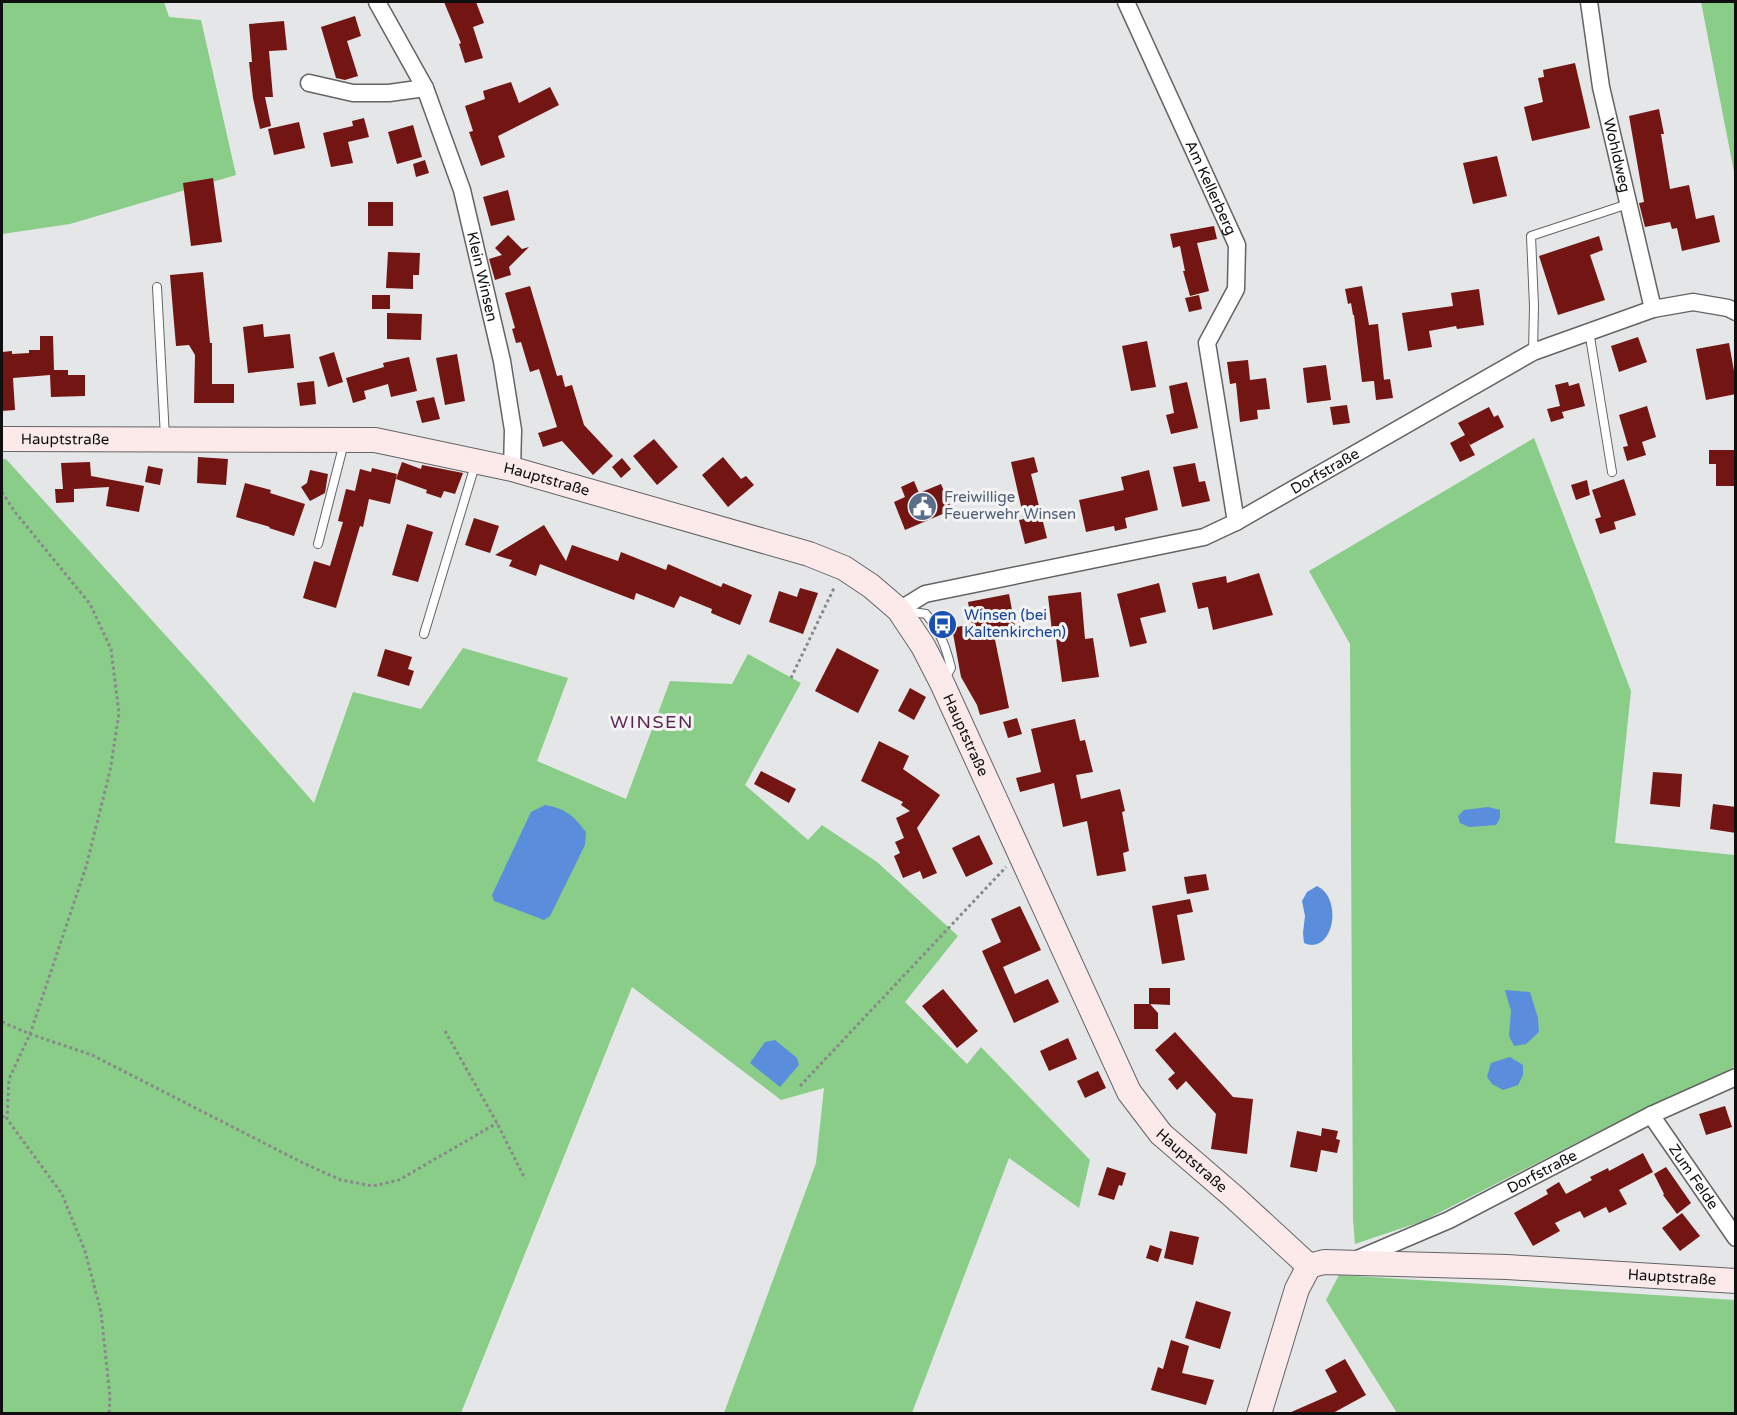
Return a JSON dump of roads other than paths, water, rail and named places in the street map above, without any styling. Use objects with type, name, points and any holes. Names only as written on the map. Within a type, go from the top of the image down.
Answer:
[{"type":"street","name":"Klein Winsen","points":[[377,2],[425,88],[462,190],[502,361],[513,430],[512,469]]},
{"type":"street","name":"Am Kellerberg","points":[[1126,2],[1237,245],[1236,289],[1208,343],[1236,522]]},
{"type":"street","name":"Wohldweg","points":[[1589,2],[1601,87],[1653,309]]},
{"type":"street","points":[[309,83],[353,93],[389,93],[425,88]]},
{"type":"street","name":"Dorfstraße","points":[[899,610],[925,594],[1204,537],[1236,522],[1533,352],[1653,309],[1693,302],[1728,308],[1736,312]]},
{"type":"street","name":"Hauptstraße","points":[[2,439],[375,440],[512,469],[809,554],[844,568],[872,586],[899,610],[923,646],[1129,1092],[1161,1134],[1309,1266],[1324,1262],[1507,1267],[1736,1281]]},
{"type":"street","name":"Dorfstraße","points":[[1348,1263],[1449,1220],[1651,1115],[1736,1077]]},
{"type":"street","name":"Zum Felde","points":[[1651,1115],[1736,1238]]},
{"type":"street","points":[[1259,1413],[1297,1289],[1309,1266]]},
{"type":"lane","points":[[1533,352],[1532,236],[1628,204]]},
{"type":"lane","points":[[157,287],[165,440]]},
{"type":"lane","points":[[1589,331],[1612,472]]},
{"type":"lane","points":[[318,544],[345,440]]},
{"type":"lane","points":[[424,634],[476,461]]},
{"type":"water","points":[[545,805],[568,814],[586,832],[585,845],[550,916],[544,920],[494,901],[492,895],[531,812]]},
{"type":"water","points":[[1488,807],[1500,810],[1500,818],[1496,825],[1469,827],[1460,823],[1458,816],[1464,810]]},
{"type":"water","points":[[1317,886],[1330,902],[1332,924],[1322,941],[1314,945],[1304,943],[1305,916],[1302,901],[1307,892]]},
{"type":"water","points":[[1505,990],[1530,992],[1538,1018],[1539,1032],[1526,1044],[1514,1046],[1509,1036],[1511,1011]]},
{"type":"water","points":[[775,1040],[797,1058],[799,1065],[780,1087],[750,1063],[765,1042]]},
{"type":"water","points":[[1510,1057],[1523,1065],[1523,1075],[1518,1085],[1503,1090],[1492,1084],[1487,1077],[1491,1063]]},
{"type":"place","name":"Freiwillige Feuerwehr Winsen","points":[[923,506]]},
{"type":"place","name":"Winsen (bei Kaltenkirchen)","points":[[943,624]]},
{"type":"district","name":"WINSEN","points":[[652,722]]}]
